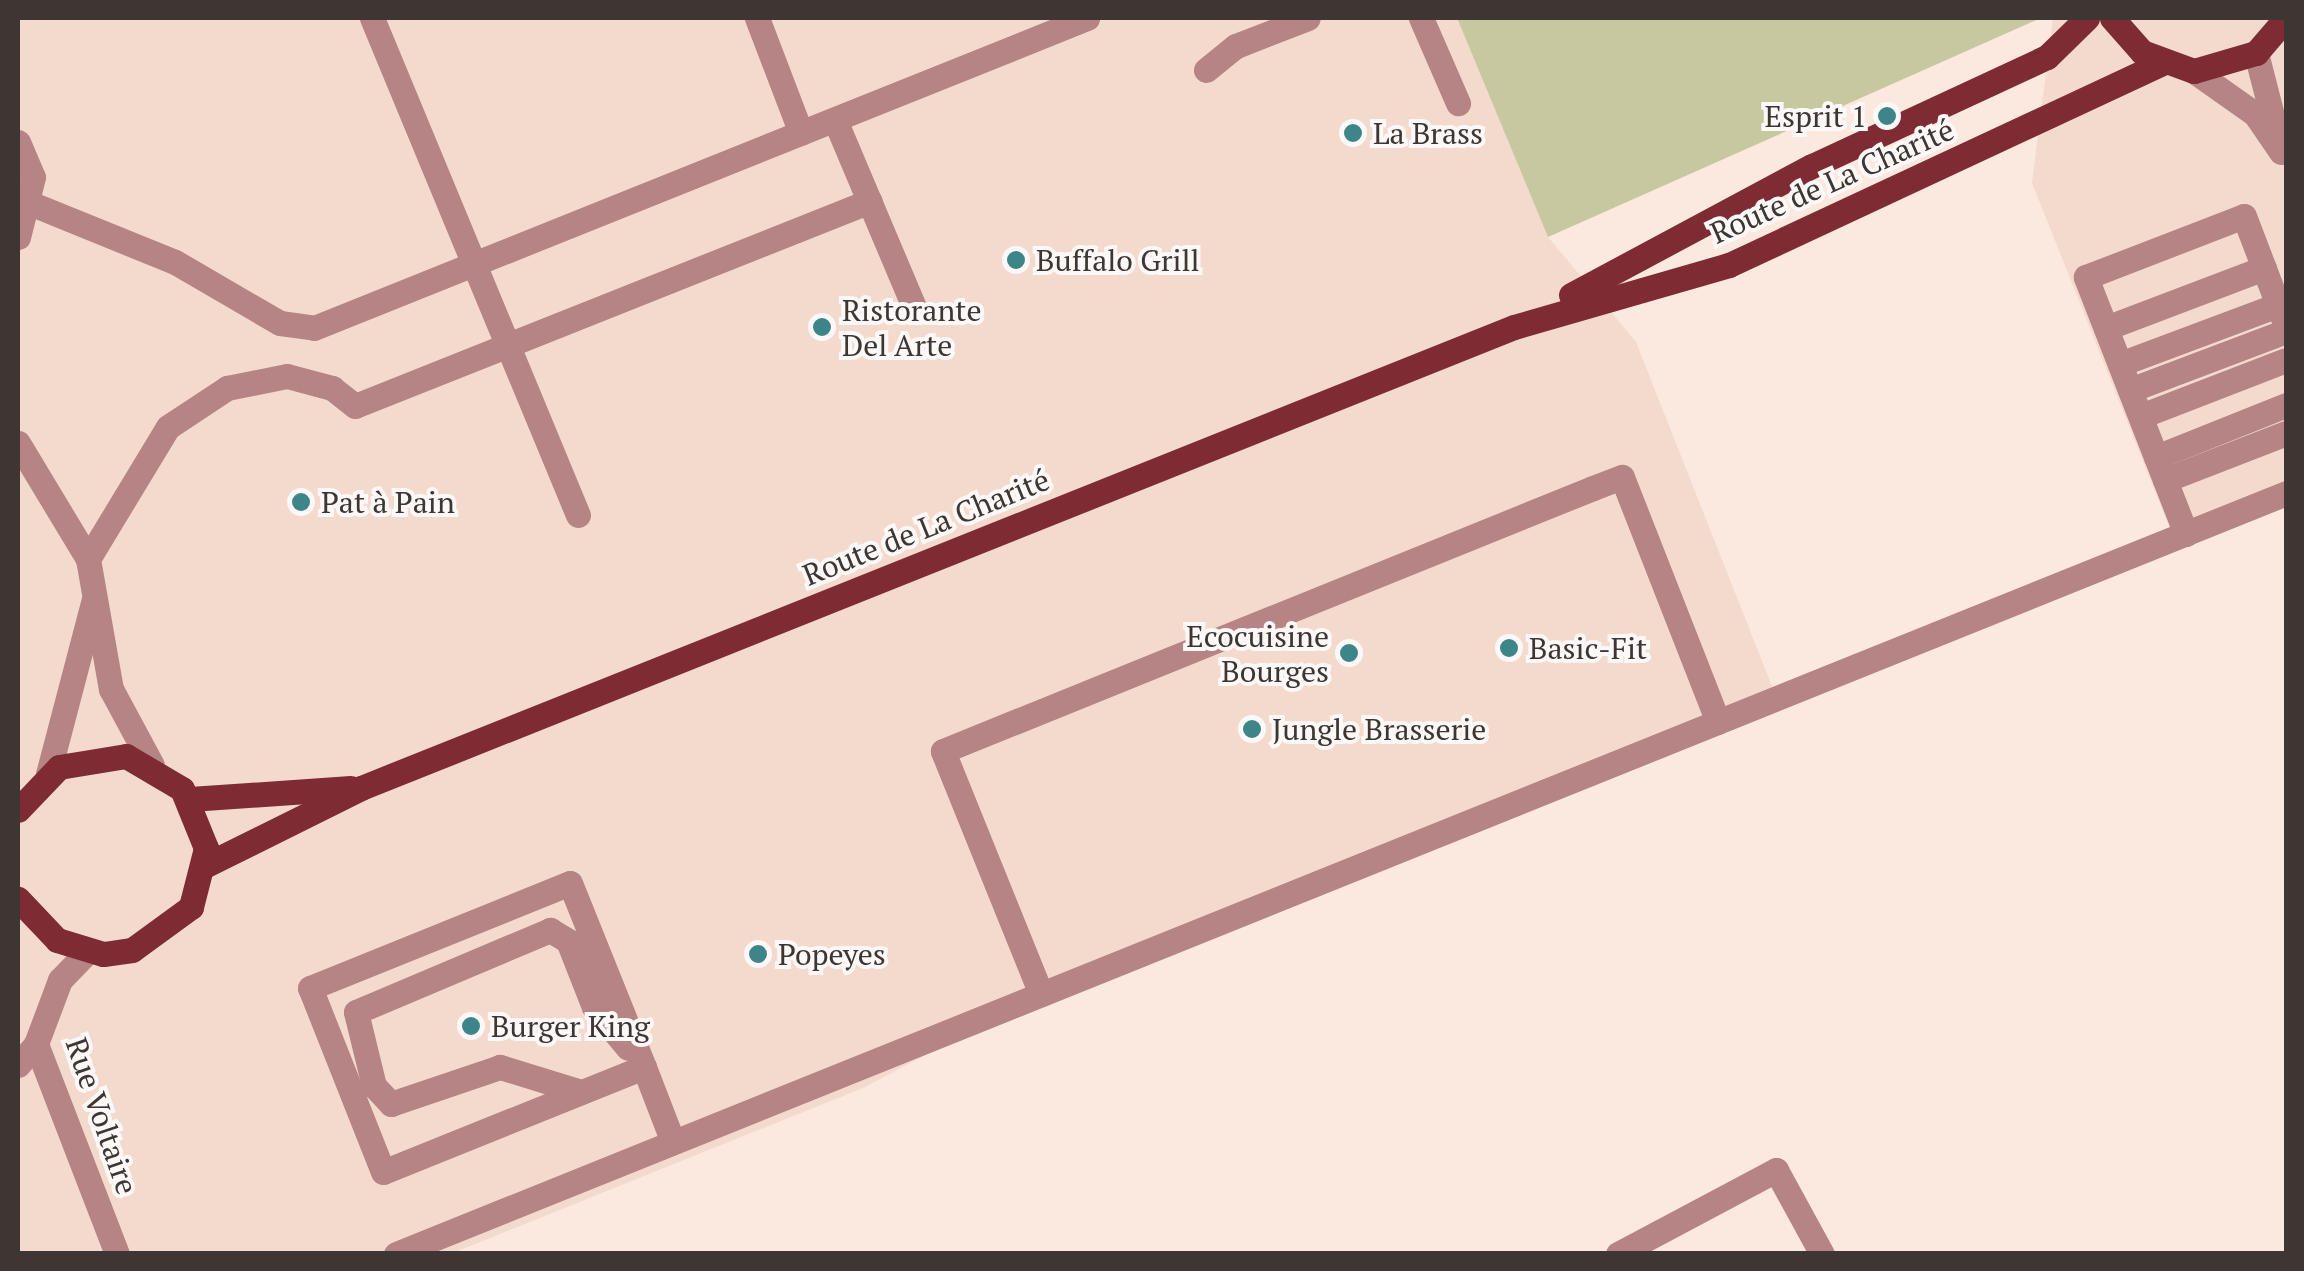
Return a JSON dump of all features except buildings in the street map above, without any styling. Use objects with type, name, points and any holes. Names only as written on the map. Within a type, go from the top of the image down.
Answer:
[{"type":"main road","name":"Route de La Charité","points":[[1514,328],[1703,221],[2047,57],[2087,18]]},
{"type":"main road","points":[[2112,18],[2163,64],[2194,71],[2256,53],[2286,18]]},
{"type":"main road","name":"Route de La Charité","points":[[206,865],[361,788],[1514,328],[1729,264],[2163,64]]},
{"type":"main road","points":[[18,810],[48,774],[98,755],[152,765],[190,799],[206,865],[172,929],[132,950],[88,952],[30,927],[18,898]]},
{"type":"main road","name":"Route de La Charité","points":[[190,799],[361,788]]},
{"type":"street","points":[[372,18],[578,515]]},
{"type":"street","points":[[757,18],[801,133]]},
{"type":"street","points":[[32,204],[175,262],[280,323],[314,328],[1088,18]]},
{"type":"street","points":[[1206,70],[1236,46],[1308,18]]},
{"type":"street","points":[[1420,18],[1458,103]]},
{"type":"street","points":[[2256,53],[2284,159]]},
{"type":"street","points":[[2194,71],[2255,114],[2284,159]]},
{"type":"street","points":[[836,120],[913,305]]},
{"type":"street","points":[[18,142],[32,204],[18,237]]},
{"type":"street","points":[[88,559],[168,427],[228,388],[287,376],[332,388],[356,406],[870,201]]},
{"type":"street","points":[[2186,534],[2086,277],[2244,216],[2284,320]]},
{"type":"street","points":[[2106,328],[2264,268]]},
{"type":"street","points":[[2120,364],[2284,320]]},
{"type":"street","points":[[2130,390],[2284,320]]},
{"type":"street","points":[[2141,416],[2286,360]]},
{"type":"street","points":[[2161,468],[2286,405]]},
{"type":"street","points":[[2161,468],[2286,433]]},
{"type":"street","points":[[18,443],[88,559],[93,602],[120,716],[152,765]]},
{"type":"street","points":[[1041,994],[943,751],[1622,477],[1718,722]]},
{"type":"street","points":[[396,1254],[2286,493]]},
{"type":"street","points":[[48,774],[93,602]]},
{"type":"street","points":[[644,1068],[383,1172],[310,988],[570,883],[644,1068],[673,1142]]},
{"type":"street","points":[[582,1092],[500,1067],[390,1104],[374,1086],[356,1012],[550,930],[568,941],[594,1008],[644,1068]]},
{"type":"street","name":"Rue Voltaire","points":[[88,952],[60,980],[36,1044],[117,1254]]},
{"type":"street","points":[[18,1065],[36,1044]]},
{"type":"street","points":[[1618,1254],[1776,1170],[1822,1254]]},
{"type":"shaded area","points":[[18,18],[1457,18],[1548,237],[1636,342],[1777,699],[1041,994],[863,1088],[453,1253],[18,1253]]},
{"type":"shaded area","points":[[2053,18],[2286,18],[2286,493],[2174,539],[2032,183]]},
{"type":"green space","points":[[1457,18],[2041,18],[1548,237]]},
{"type":"place","name":"Esprit 1","points":[[1887,116]]},
{"type":"place","name":"La Brass","points":[[1353,133]]},
{"type":"place","name":"Buffalo Grill","points":[[1016,260]]},
{"type":"place","name":"Ristorante Del Arte","points":[[822,327]]},
{"type":"place","name":"Pat à Pain","points":[[301,502]]},
{"type":"place","name":"Basic-Fit","points":[[1509,648]]},
{"type":"place","name":"Ecocuisine Bourges","points":[[1349,653]]},
{"type":"place","name":"Jungle Brasserie","points":[[1252,729]]},
{"type":"place","name":"Popeyes","points":[[758,954]]},
{"type":"place","name":"Burger King","points":[[471,1026]]}]
